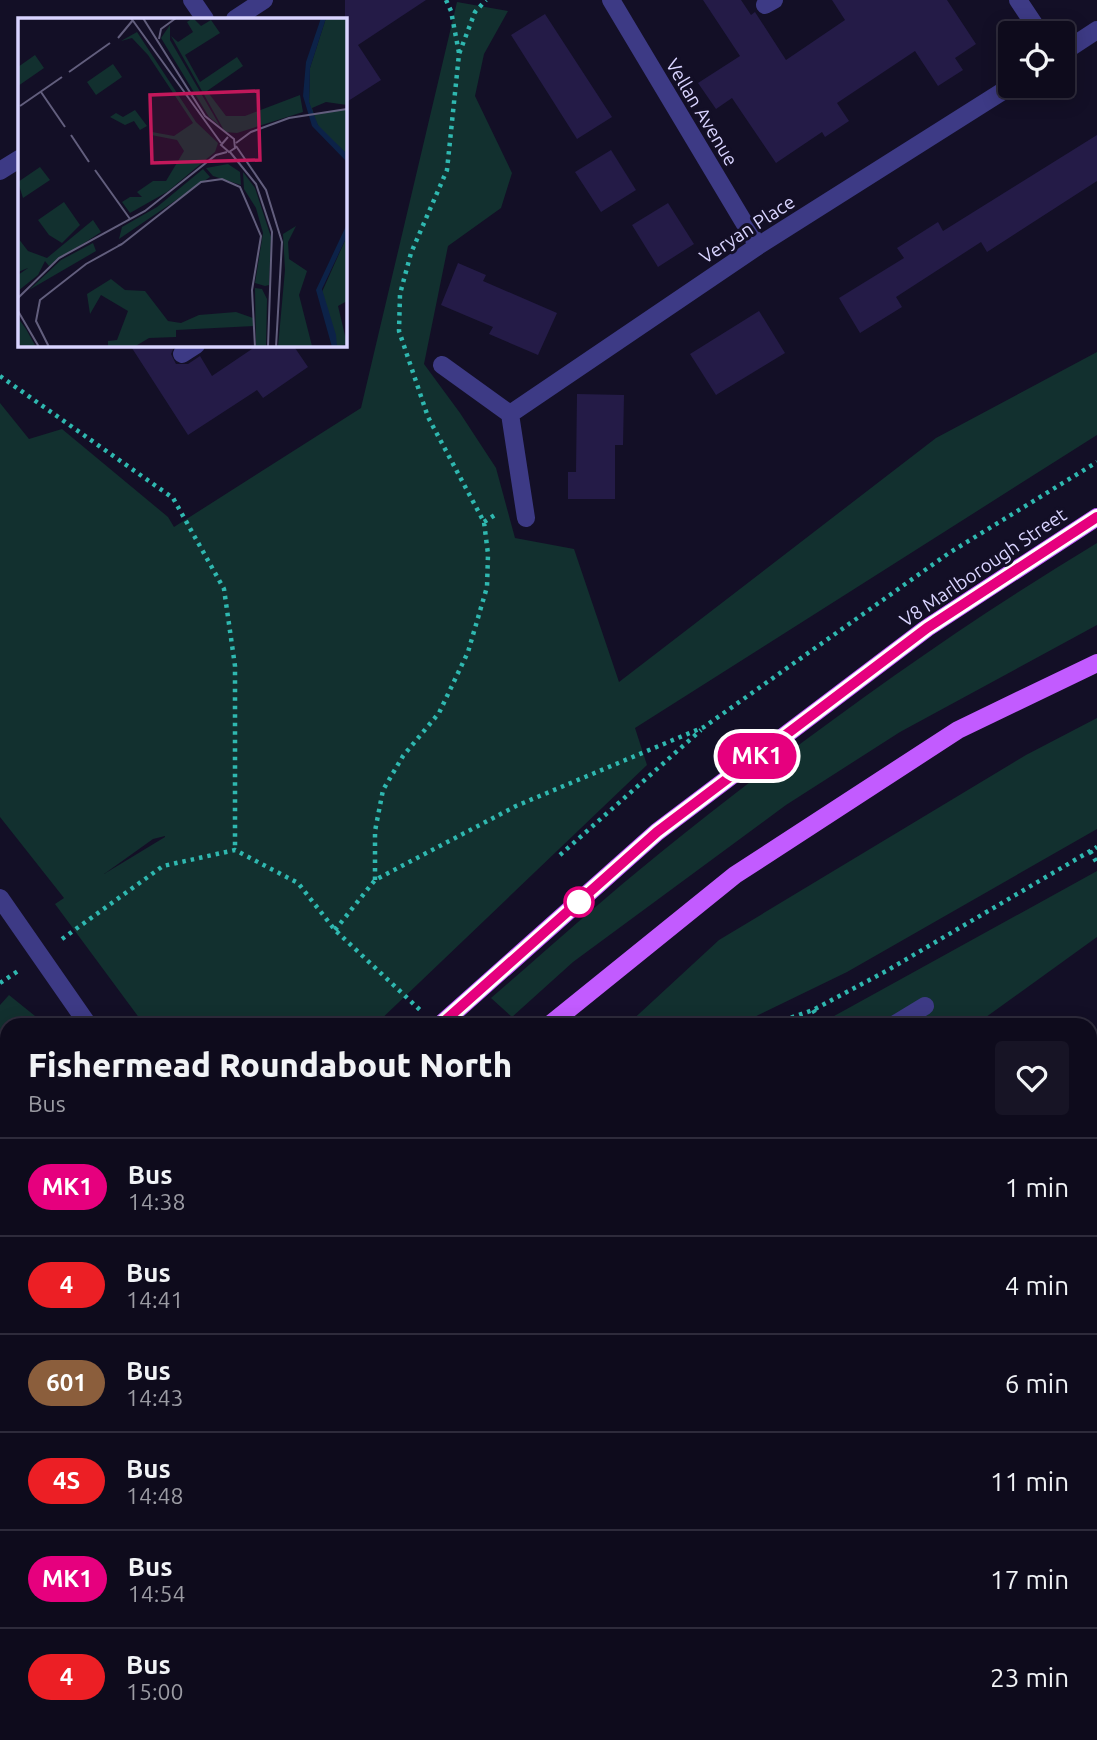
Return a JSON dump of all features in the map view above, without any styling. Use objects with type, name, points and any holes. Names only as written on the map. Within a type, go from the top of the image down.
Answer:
[{"type":"main road","name":"V8 Marlborough Street","points":[[438,1018],[473,997],[668,824],[927,628],[1097,517]]},
{"type":"main road","points":[[558,1018],[735,875],[958,730],[1097,663]]},
{"type":"street","points":[[192,0],[204,18]]},
{"type":"street","points":[[237,18],[264,0]]},
{"type":"street","name":"Vellan Avenue","points":[[611,0],[758,246]]},
{"type":"street","points":[[1018,0],[1032,21]]},
{"type":"street","points":[[1075,44],[1097,30]]},
{"type":"street","name":"Veryan Place","points":[[510,414],[758,246],[998,94]]},
{"type":"street","points":[[0,171],[18,160]]},
{"type":"street","points":[[442,365],[510,414],[526,518]]},
{"type":"street","points":[[0,898],[83,1018]]},
{"type":"street","points":[[905,1018],[925,1006]]},
{"type":"path","points":[[446,0],[451,11],[459,54]]},
{"type":"path","points":[[375,880],[375,831],[383,790],[403,756],[439,713],[468,652],[487,587],[488,554],[484,522],[428,417],[399,331],[400,294],[411,253],[447,170],[459,54],[475,12],[486,0]]},
{"type":"path","points":[[0,376],[173,498],[224,589],[234,666],[235,850]]},
{"type":"path","points":[[560,855],[704,727],[949,552],[1097,463]]},
{"type":"path","points":[[335,930],[375,880],[516,806],[704,727]]},
{"type":"path","points":[[790,1018],[813,1010],[888,970],[1097,847]]},
{"type":"path","points":[[54,944],[163,866],[235,850],[298,884],[335,930],[430,1018]]},
{"type":"path","points":[[1090,851],[1097,863]]},
{"type":"path","points":[[0,983],[22,968]]},
{"type":"path","points":[[813,1010],[818,1018]]},
{"type":"green space","points":[[457,2],[508,11],[484,54],[475,96],[512,173],[501,208],[448,246],[424,364],[496,468],[515,538],[574,549],[619,682],[936,438],[1097,352],[1097,435],[635,728],[647,765],[382,1018],[139,1018],[55,904],[64,898],[0,817],[0,403],[29,439],[62,429],[168,517],[174,527],[361,408]],"holes":[[[165,836],[165,837],[104,874],[153,839]]]},
{"type":"green space","points":[[1097,543],[1097,625],[900,732],[786,805],[573,962],[512,1017],[491,998],[660,853],[765,770],[928,652]]},
{"type":"green space","points":[[1097,718],[1097,829],[847,972],[752,1018],[635,1018],[719,940],[1026,755]]},
{"type":"green space","points":[[1097,871],[1097,937],[985,1018],[831,1018]]},
{"type":"green space","points":[[9,995],[36,1018],[0,1018],[0,1005]]},
{"type":"building","points":[[345,0],[426,0],[358,45],[381,80],[346,102],[346,18]]},
{"type":"building","points":[[703,0],[741,0],[751,15],[755,12],[786,60],[845,20],[832,0],[947,0],[976,44],[955,58],[963,70],[938,86],[915,51],[837,103],[849,121],[825,137],[822,132],[776,163],[732,98],[716,109],[698,83],[740,56]]},
{"type":"building","points":[[545,14],[612,117],[577,139],[511,35]]},
{"type":"building","points":[[1097,135],[1097,181],[987,252],[981,242],[896,297],[902,307],[860,333],[839,298],[904,258],[897,248],[938,222],[943,231]]},
{"type":"building","points":[[611,150],[636,190],[601,212],[575,172]]},
{"type":"building","points":[[668,203],[694,244],[658,267],[632,225]]},
{"type":"building","points":[[458,263],[486,275],[483,281],[557,313],[538,355],[489,334],[493,327],[441,305]]},
{"type":"building","points":[[759,311],[785,353],[716,395],[690,354]]},
{"type":"building","points":[[131,346],[175,346],[171,354],[176,364],[188,364],[200,356],[212,376],[257,346],[294,346],[308,367],[263,398],[257,390],[188,435]]},
{"type":"building","points":[[577,394],[624,395],[623,445],[615,445],[615,499],[568,499],[568,472],[576,472]]},
{"type":"bus line","name":"MK1","points":[[448,1018],[657,832],[927,628],[1097,517]]}]
